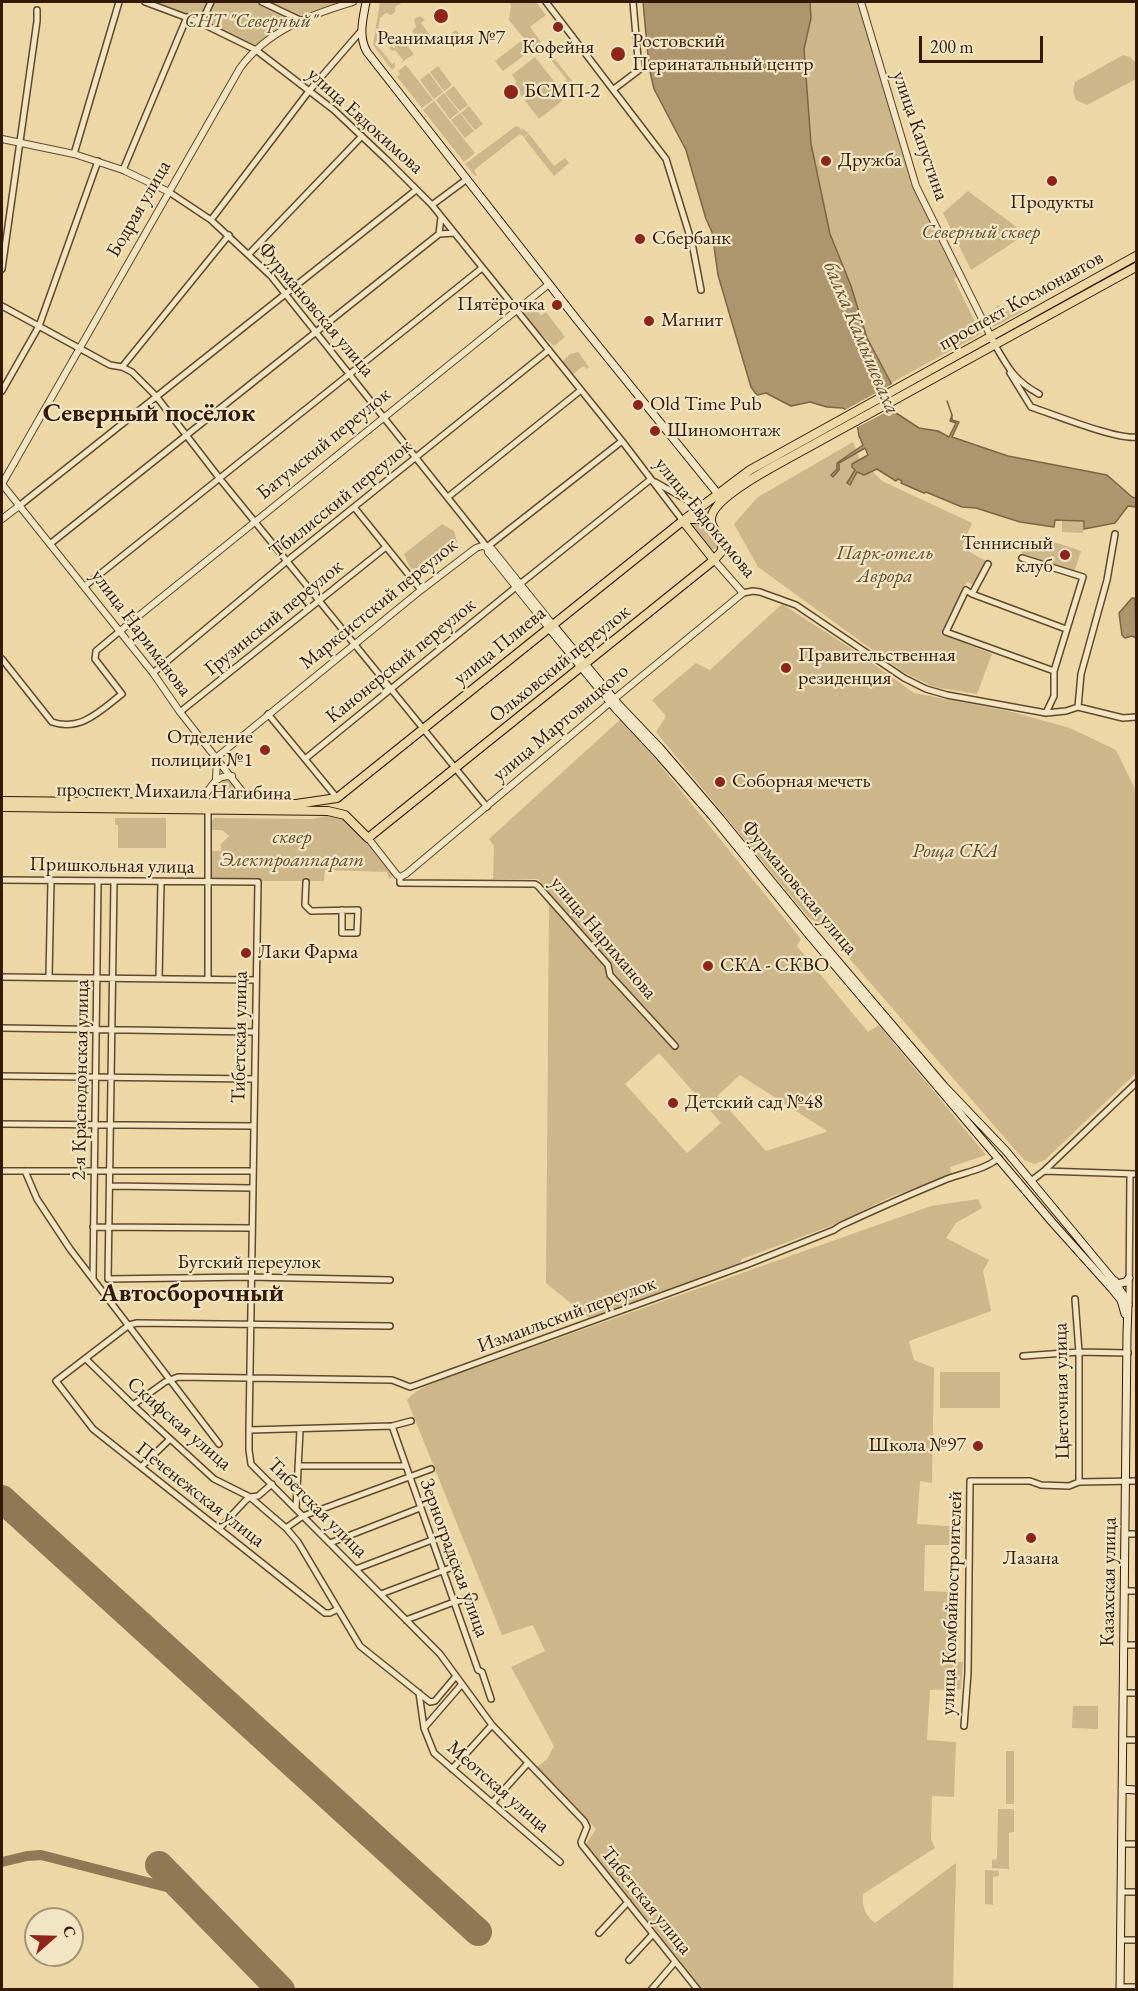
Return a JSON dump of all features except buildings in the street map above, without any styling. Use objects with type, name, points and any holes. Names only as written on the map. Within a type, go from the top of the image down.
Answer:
[{"type":"main road","points":[[361,31],[366,2]]},
{"type":"main road","name":"улица Евдокимова","points":[[361,31],[367,52],[720,498]]},
{"type":"main road","name":"проспект Космонавтов","points":[[720,498],[750,470],[1137,256]]},
{"type":"main road","name":"проспект Космонавтов","points":[[720,498],[1137,267]]},
{"type":"main road","points":[[684,520],[700,507],[720,498]]},
{"type":"main road","points":[[712,526],[712,513],[720,498]]},
{"type":"main road","points":[[684,520],[700,519],[712,526],[723,544],[721,552],[714,560]]},
{"type":"main road","name":"улица Евдокимова","points":[[684,520],[714,560]]},
{"type":"main road","name":"улица Плиева","points":[[337,798],[684,520]]},
{"type":"main road","name":"Ольховский переулок","points":[[368,838],[714,560]]},
{"type":"main road","name":"Фурмановская улица","points":[[551,626],[612,701],[720,818],[942,1088]]},
{"type":"main road","name":"проспект Михаила Нагибина","points":[[2,801],[198,802],[215,807],[235,803],[303,804],[337,798]]},
{"type":"main road","name":"проспект Михаила Нагибина","points":[[2,807],[215,807],[328,811],[345,815],[368,838]]},
{"type":"main road","points":[[942,1088],[1006,1152],[1031,1181],[1115,1282],[1125,1297],[1129,1310]]},
{"type":"main road","points":[[942,1088],[1052,1222],[1121,1300],[1127,1334]]},
{"type":"main road","points":[[999,1158],[1006,1152]]},
{"type":"main road","points":[[1052,1222],[1060,1216]]},
{"type":"main road","points":[[1115,1282],[1126,1282],[1129,1278]]},
{"type":"main road","name":"Казахская улица","points":[[1120,1988],[1129,1310]]},
{"type":"main road","points":[[1122,1790],[1137,1790]]},
{"type":"street","points":[[74,154],[119,2]]},
{"type":"street","name":"улица Евдокимова","points":[[145,2],[201,23],[256,50],[334,110],[362,136],[432,205],[684,520]]},
{"type":"street","points":[[201,23],[211,2]]},
{"type":"street","points":[[262,2],[300,20]]},
{"type":"street","name":"Бодрая улица","points":[[2,484],[240,68],[276,33],[340,3],[353,2]]},
{"type":"street","points":[[546,2],[666,159],[692,243],[701,290]]},
{"type":"street","points":[[614,89],[639,70],[633,2]]},
{"type":"street","name":"улица Капустина","points":[[861,2],[916,186],[1010,373],[1025,387],[1039,394]]},
{"type":"street","points":[[2,270],[37,9]]},
{"type":"street","points":[[123,170],[187,17]]},
{"type":"street","points":[[211,219],[309,91],[361,31]]},
{"type":"street","points":[[249,254],[362,136]]},
{"type":"street","name":"Фурмановская улица","points":[[2,139],[74,154],[123,170],[169,192],[211,219],[249,254],[285,293],[415,458],[487,547],[492,549],[551,626]]},
{"type":"street","points":[[2,391],[39,326],[98,161]]},
{"type":"street","points":[[432,205],[466,179]]},
{"type":"street","points":[[2,519],[416,190]]},
{"type":"street","points":[[439,234],[441,217]]},
{"type":"street","points":[[50,544],[439,234],[454,233]]},
{"type":"street","points":[[122,367],[229,236]]},
{"type":"street","points":[[85,586],[482,268]]},
{"type":"street","name":"Батумский переулок","points":[[120,631],[549,284]]},
{"type":"street","points":[[2,306],[110,366],[122,367],[132,372],[156,396],[220,479],[487,807]]},
{"type":"street","name":"Тбилисский переулок","points":[[153,672],[549,350]]},
{"type":"street","points":[[1010,373],[1031,407],[1103,431],[1131,438],[1137,437]]},
{"type":"street","points":[[447,497],[581,390]]},
{"type":"street","name":"Марксистский переулок","points":[[217,757],[421,590],[476,548],[487,547],[622,441]]},
{"type":"street","points":[[651,479],[700,507]]},
{"type":"street","name":"Канонерский переулок","points":[[305,759],[651,479]]},
{"type":"street","name":"улица Нариманова","points":[[2,484],[153,672],[180,712],[241,787],[252,804]]},
{"type":"street","points":[[354,507],[421,590]]},
{"type":"street","points":[[1078,707],[1081,674],[1107,580],[1115,534]]},
{"type":"street","name":"Грузинский переулок","points":[[180,712],[386,547]]},
{"type":"street","points":[[1022,558],[1083,577],[1054,671],[1054,696],[1046,713]]},
{"type":"street","name":"улица Евдокимова","points":[[714,560],[743,593],[760,592],[796,604],[904,678],[926,689],[1046,713],[1078,707],[1123,718],[1137,717]]},
{"type":"street","points":[[972,594],[988,564]]},
{"type":"street","points":[[1054,671],[946,632],[966,590],[1066,629]]},
{"type":"street","name":"улица Мартовицкого","points":[[400,877],[743,593]]},
{"type":"street","points":[[2,659],[52,722],[68,725],[79,723],[94,716],[122,694],[95,659],[96,651],[120,631]]},
{"type":"street","points":[[268,714],[337,798]]},
{"type":"street","points":[[198,802],[216,779],[217,757]]},
{"type":"street","points":[[216,779],[232,776]]},
{"type":"street","points":[[215,807],[235,803],[240,797],[241,787]]},
{"type":"street","points":[[208,792],[215,807],[208,882],[208,979]]},
{"type":"street","points":[[368,838],[400,877]]},
{"type":"street","name":"улица Нариманова","points":[[400,877],[400,882],[535,884],[608,965],[610,975],[675,1046]]},
{"type":"street","name":"Пришкольная улица","points":[[2,880],[258,882]]},
{"type":"street","points":[[49,977],[51,880]]},
{"type":"street","name":"2-я Краснодонская улица","points":[[93,1279],[98,881]]},
{"type":"street","points":[[98,1285],[108,1279],[114,881]]},
{"type":"street","points":[[159,979],[161,882]]},
{"type":"street","name":"Тибетская улица","points":[[258,882],[250,1277],[249,1450],[251,1464],[446,1661],[492,1725],[584,1821],[587,1827],[580,1842],[582,1845],[698,1989]]},
{"type":"street","points":[[306,882],[305,904],[311,910],[342,910],[358,910],[357,933],[342,933],[342,910]]},
{"type":"street","points":[[2,977],[256,980]]},
{"type":"street","points":[[2,1028],[255,1032]]},
{"type":"street","points":[[2,1077],[254,1079]]},
{"type":"street","points":[[1031,1181],[1137,1083]]},
{"type":"street","points":[[2,1124],[253,1126]]},
{"type":"street","name":"Измаильский переулок","points":[[170,1379],[178,1377],[392,1380],[410,1386],[417,1385],[746,1265],[834,1230],[888,1203],[988,1166],[999,1158]]},
{"type":"street","points":[[2,1171],[253,1171]]},
{"type":"street","points":[[25,1171],[37,1199],[93,1279],[219,1444]]},
{"type":"street","points":[[1044,1171],[1133,1174]]},
{"type":"street","name":"Казахская улица","points":[[1129,1310],[1133,1174]]},
{"type":"street","points":[[110,1186],[252,1188]]},
{"type":"street","points":[[93,1227],[252,1228]]},
{"type":"street","name":"Бугский переулок","points":[[108,1279],[250,1277],[390,1280]]},
{"type":"street","name":"Цветочная улица","points":[[1075,1299],[1079,1352],[1079,1482]]},
{"type":"street","points":[[86,1359],[129,1325],[137,1323],[390,1326]]},
{"type":"street","points":[[1023,1356],[1079,1352],[1128,1353]]},
{"type":"street","name":"Печенежская улица","points":[[86,1359],[56,1381],[93,1429],[325,1613],[338,1609]]},
{"type":"street","name":"Скифская улица","points":[[86,1359],[214,1479],[250,1497],[286,1528],[298,1542],[360,1646],[419,1693]]},
{"type":"street","points":[[133,1405],[170,1379]]},
{"type":"street","points":[[249,1430],[392,1426],[411,1421]]},
{"type":"street","name":"Зерноградская улица","points":[[392,1426],[491,1699]]},
{"type":"street","points":[[296,1508],[300,1430]]},
{"type":"street","points":[[141,1467],[170,1439]]},
{"type":"street","points":[[298,1466],[405,1466]]},
{"type":"street","points":[[286,1528],[303,1516],[431,1469]]},
{"type":"street","name":"улица Комбайностроителей","points":[[964,1726],[968,1673],[970,1481],[1030,1481],[1041,1485],[1069,1486],[1079,1482]]},
{"type":"street","points":[[1079,1482],[1137,1481]]},
{"type":"street","points":[[219,1529],[250,1497],[258,1496],[272,1484]]},
{"type":"street","points":[[330,1543],[420,1508]]},
{"type":"street","points":[[1126,1534],[1137,1534]]},
{"type":"street","points":[[356,1569],[432,1540]]},
{"type":"street","points":[[381,1594],[458,1565]]},
{"type":"street","points":[[1125,1591],[1137,1592]]},
{"type":"street","points":[[406,1620],[454,1602],[474,1598]]},
{"type":"street","points":[[1124,1645],[1137,1645]]},
{"type":"street","points":[[419,1693],[430,1702],[435,1701],[456,1676]]},
{"type":"street","points":[[424,1728],[462,1684]]},
{"type":"street","name":"Меотская улица","points":[[419,1693],[424,1728],[434,1753],[560,1862]]},
{"type":"street","points":[[1124,1693],[1137,1693]]},
{"type":"street","points":[[452,1769],[492,1725]]},
{"type":"street","points":[[1123,1740],[1137,1740]]},
{"type":"street","points":[[492,1803],[528,1763]]},
{"type":"street","points":[[1122,1844],[1137,1844]]},
{"type":"street","points":[[1121,1892],[1137,1892]]},
{"type":"street","points":[[599,1933],[628,1902]]},
{"type":"street","points":[[629,1960],[653,1934]]},
{"type":"street","points":[[1121,1940],[1137,1940]]},
{"type":"street","points":[[651,1989],[675,1962]]},
{"type":"street","points":[[1120,1988],[1137,1987]]},
{"type":"green space","name":"СНТ \"Северный\"","points":[[149,2],[341,2],[288,22],[255,45]]},
{"type":"green space","points":[[380,2],[403,2],[395,7],[395,12],[391,15],[386,13],[380,18],[376,44],[392,64],[395,62],[392,70],[373,45]]},
{"type":"green space","points":[[509,2],[536,2],[546,15],[530,27],[541,42],[534,47],[540,54],[538,56],[509,20],[511,6]]},
{"type":"green space","name":"Дружба","points":[[810,2],[858,2],[911,184],[957,276],[954,279],[981,334],[891,383],[867,338],[851,286],[830,234],[811,144],[804,49],[811,18]]},
{"type":"green space","points":[[420,16],[425,20],[421,23],[437,44],[456,30],[462,37],[456,43],[427,47],[412,31],[416,27],[414,19]]},
{"type":"green space","points":[[401,38],[414,54],[401,63],[403,60],[395,50],[392,51],[389,48],[391,46],[394,48],[402,41]]},
{"type":"green space","points":[[522,40],[530,51],[503,71],[495,61]]},
{"type":"green space","points":[[551,54],[572,81],[557,93],[562,101],[539,119],[513,85],[517,82],[512,75],[535,57],[558,86],[567,80],[548,56]]},
{"type":"green space","points":[[1123,55],[1130,57],[1136,63],[1136,79],[1087,105],[1076,100],[1073,91],[1075,82]]},
{"type":"green space","points":[[406,65],[433,100],[422,108],[397,77],[400,74],[398,71]]},
{"type":"green space","points":[[438,66],[452,85],[444,91],[430,72]]},
{"type":"green space","points":[[429,73],[443,92],[434,99],[420,80]]},
{"type":"green space","points":[[454,86],[468,105],[460,111],[445,93]]},
{"type":"green space","points":[[444,93],[459,112],[450,119],[436,100]]},
{"type":"green space","points":[[434,101],[475,153],[464,162],[423,110]]},
{"type":"green space","points":[[469,106],[483,124],[475,130],[461,113]]},
{"type":"green space","points":[[460,113],[474,131],[465,138],[451,120]]},
{"type":"green space","points":[[516,126],[523,134],[521,128],[529,133],[524,137],[520,134],[474,170],[477,175],[475,176],[465,164]]},
{"type":"green space","points":[[529,134],[554,166],[565,158],[569,163],[554,176],[524,138]]},
{"type":"green space","name":"Северный сквер","points":[[968,191],[1026,234],[971,270],[943,213]]},
{"type":"green space","points":[[533,301],[541,309],[538,312],[541,315],[546,312],[565,337],[554,346],[521,314],[522,310]]},
{"type":"green space","points":[[997,305],[1008,311],[1025,310],[994,327],[988,317],[997,311]]},
{"type":"green space","points":[[578,352],[589,367],[587,369],[583,366],[571,376],[561,363],[570,354]]},
{"type":"green space","name":"Парк-отель Аврора","points":[[853,442],[859,458],[882,481],[972,523],[962,546],[986,561],[974,585],[967,582],[941,633],[992,654],[977,694],[934,687],[903,672],[758,567],[734,524],[758,497]]},
{"type":"green space","points":[[1062,520],[1084,520],[1083,533],[1062,532]]},
{"type":"green space","points":[[694,521],[705,523],[718,540],[717,548],[709,550],[692,527]]},
{"type":"green space","points":[[442,524],[454,531],[457,542],[418,573],[409,566],[404,554]]},
{"type":"green space","points":[[1031,538],[1049,545],[1051,541],[1081,551],[1074,573],[1021,555],[1025,544],[1028,545]]},
{"type":"green space","name":"Роща СКА","points":[[782,604],[855,651],[914,693],[1008,711],[1070,728],[1116,750],[1136,791],[1136,1073],[1045,1160],[1034,1164],[1024,1160],[821,926],[808,917],[656,732],[666,716],[652,700],[696,663],[710,670]]},
{"type":"green space","points":[[622,718],[801,939],[797,946],[868,1032],[879,1025],[986,1155],[950,1167],[952,1175],[888,1198],[839,1223],[742,1259],[740,1263],[589,1318],[546,1283],[549,907],[544,886],[538,879],[493,879],[494,846],[489,839]],"holes":[[[659,1053],[721,1123],[687,1153],[625,1084]],[[740,1075],[827,1131],[766,1151],[717,1096]]]},
{"type":"green space","points":[[224,779],[230,780],[239,792],[238,797],[221,798],[217,792]]},
{"type":"green space","name":"cквер Электроаппарат","points":[[336,814],[353,825],[367,840],[393,873],[391,878],[389,879],[387,872],[325,870],[324,881],[213,881],[210,879],[211,851],[221,851],[221,844],[229,836],[222,830],[211,830],[214,818],[312,819]]},
{"type":"green space","points":[[115,818],[166,818],[166,848],[118,848],[118,825],[115,825]]},
{"type":"green space","points":[[978,1199],[982,1208],[956,1223],[946,1238],[989,1260],[983,1271],[991,1311],[909,1341],[914,1360],[934,1368],[932,1483],[920,1481],[917,1524],[963,1527],[961,1545],[925,1545],[924,1591],[959,1592],[956,1662],[963,1662],[961,1689],[930,1690],[927,1740],[956,1742],[954,1797],[932,1796],[931,1839],[935,1848],[863,1894],[864,1907],[875,1923],[956,1863],[953,1989],[703,1989],[586,1844],[596,1829],[537,1767],[547,1759],[554,1746],[511,1667],[545,1651],[533,1625],[502,1635],[407,1400],[422,1388],[452,1376],[931,1206]]},
{"type":"green space","points":[[940,1372],[1000,1372],[1000,1408],[940,1408]]},
{"type":"green space","points":[[1073,1706],[1098,1706],[1098,1729],[1072,1728]]},
{"type":"green space","points":[[1006,1751],[1014,1751],[1014,1804],[1006,1804]]},
{"type":"green space","points":[[998,1809],[1014,1809],[1014,1832],[1009,1833],[1009,1869],[992,1868],[992,1860],[997,1859]]},
{"type":"green space","points":[[985,1870],[999,1871],[999,1876],[993,1877],[993,1905],[985,1904]]},
{"type":"water","name":"балка Камышеваха","points":[[643,2],[810,2],[811,18],[804,49],[811,144],[830,234],[851,286],[867,338],[891,383],[893,411],[919,428],[938,431],[949,437],[956,423],[950,421],[952,415],[952,420],[959,422],[952,437],[1008,456],[1107,475],[1136,498],[1136,507],[1128,506],[1115,523],[1084,529],[1084,521],[1055,520],[1054,527],[1020,522],[976,508],[962,507],[901,483],[902,481],[898,479],[896,481],[877,469],[864,475],[857,472],[850,485],[847,483],[855,470],[852,464],[868,455],[865,448],[839,463],[839,470],[833,477],[831,475],[837,469],[837,463],[863,445],[856,418],[843,408],[827,407],[810,402],[791,406],[766,393],[757,395],[751,387],[718,275],[712,232],[686,150],[654,89],[649,67]]},
{"type":"water","points":[[1132,598],[1135,598],[1136,638],[1132,636],[1125,638],[1122,635],[1119,613]]},
{"type":"pier","points":[[894,383],[896,407],[854,429],[853,419],[843,411]]},
{"type":"waterway","points":[[947,401],[952,415]]},
{"type":"taxiway","points":[[2,1862],[41,1855],[186,1892]]},
{"type":"runway","points":[[2,1499],[478,1932]]},
{"type":"runway","points":[[159,1865],[281,1990]]},
{"type":"place","name":"Реанимация №7","points":[[441,16]]},
{"type":"place","name":"Кофейня","points":[[558,27]]},
{"type":"place","name":"Ростовский Перинатальный центр","points":[[618,54]]},
{"type":"place","name":"БСМП-2","points":[[511,92]]},
{"type":"place","name":"Дружба","points":[[826,161]]},
{"type":"place","name":"Продукты","points":[[1052,181]]},
{"type":"place","name":"Сбербанк","points":[[640,239]]},
{"type":"place","name":"Пятёрочка","points":[[557,305]]},
{"type":"place","name":"Магнит","points":[[649,321]]},
{"type":"place","name":"Old Time Pub","points":[[638,405]]},
{"type":"place","name":"Шиномонтаж","points":[[655,431]]},
{"type":"place","name":"Теннисный клуб","points":[[1065,555]]},
{"type":"place","name":"Правительственная резиденция","points":[[786,668]]},
{"type":"place","name":"Отделение полиции №1","points":[[265,750]]},
{"type":"place","name":"Соборная мечеть","points":[[720,782]]},
{"type":"place","name":"Лаки Фарма","points":[[246,953]]},
{"type":"place","name":"СКА - СКВО","points":[[708,966]]},
{"type":"place","name":"Детский сад №48","points":[[673,1103]]},
{"type":"place","name":"Школа №97","points":[[978,1446]]},
{"type":"place","name":"Лазана","points":[[1031,1538]]},
{"type":"district","name":"Северный посёлок","points":[[149,414]]},
{"type":"district","name":"Автосборочный","points":[[192,1294]]}]
